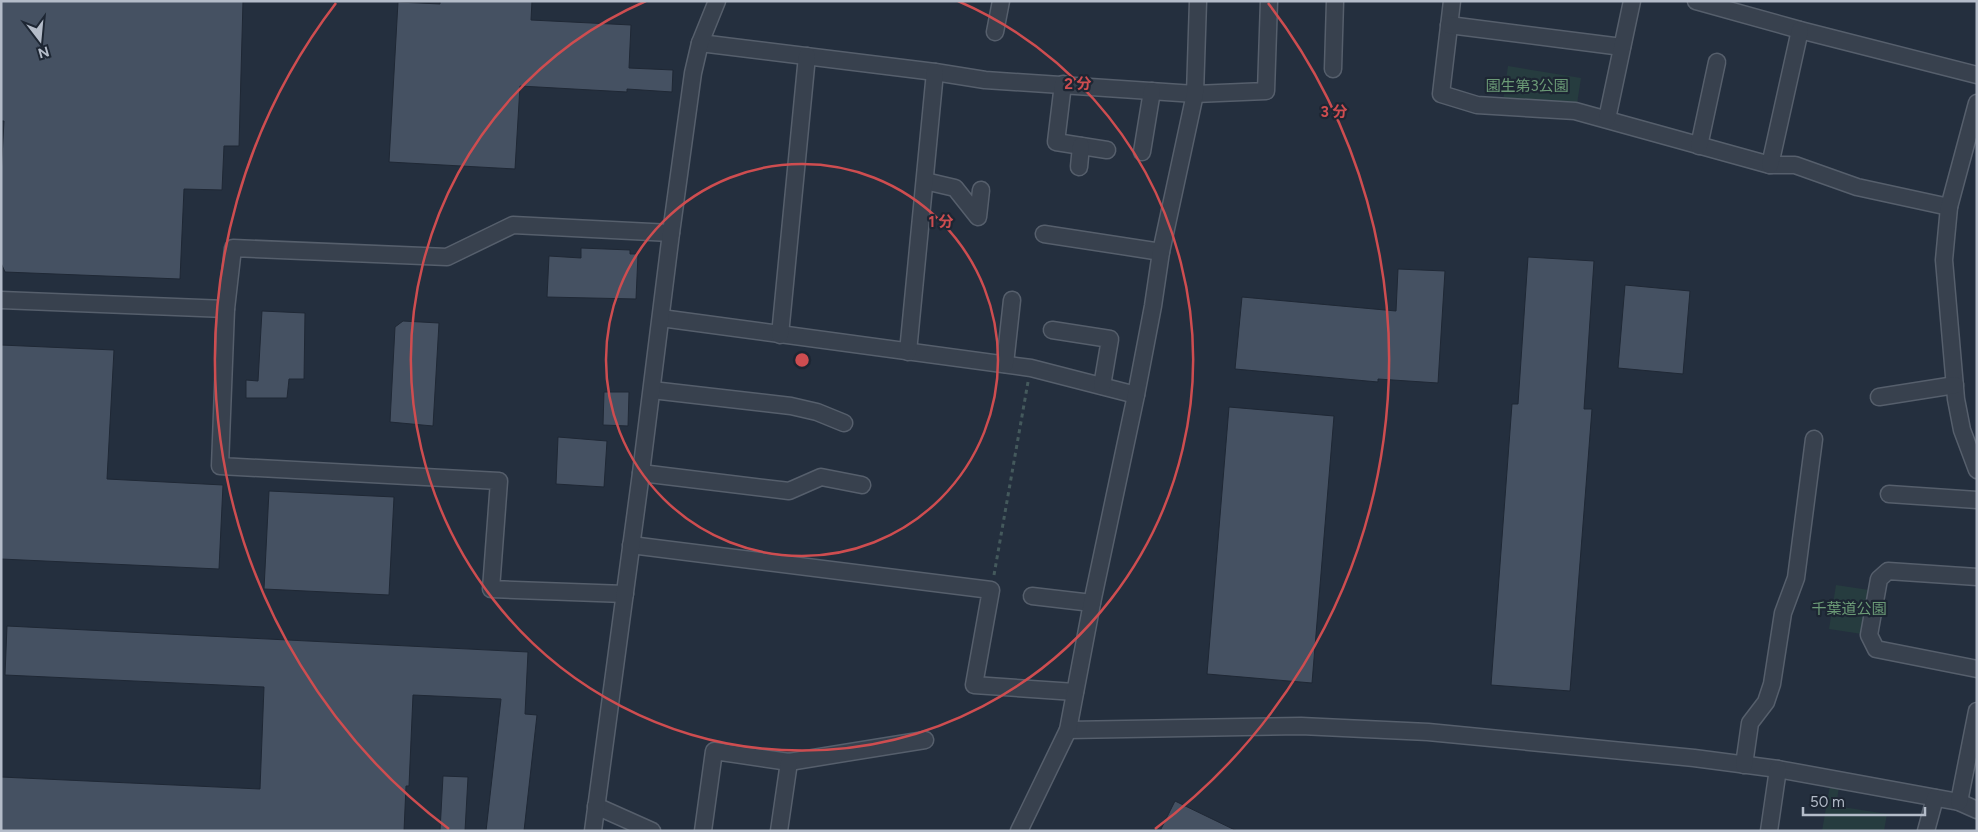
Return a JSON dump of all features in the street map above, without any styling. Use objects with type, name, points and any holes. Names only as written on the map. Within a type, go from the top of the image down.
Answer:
[{"type":"street","points":[[593,831],[693,73],[700,43],[717,1]]},
{"type":"street","points":[[995,32],[1001,1]]},
{"type":"street","points":[[1019,831],[1068,730],[1092,603],[1136,395],[1161,252],[1195,94],[1198,1]]},
{"type":"street","points":[[700,43],[985,80],[1195,94],[1266,91],[1269,1]]},
{"type":"street","points":[[1333,69],[1336,1]]},
{"type":"street","points":[[1452,1],[1441,94],[1477,105],[1575,111],[1770,165],[1795,165],[1857,187],[1948,206]]},
{"type":"street","points":[[1607,119],[1632,1]]},
{"type":"street","points":[[1696,1],[1800,30],[1977,75]]},
{"type":"street","points":[[1449,25],[1622,47]]},
{"type":"street","points":[[1770,165],[1800,30]]},
{"type":"street","points":[[780,334],[806,56]]},
{"type":"street","points":[[1699,146],[1717,62]]},
{"type":"street","points":[[908,352],[935,72]]},
{"type":"street","points":[[1062,84],[1056,142],[1107,150]]},
{"type":"street","points":[[1142,152],[1152,91]]},
{"type":"street","points":[[1977,104],[1948,206],[1944,260],[1955,386],[1962,430],[1977,470]]},
{"type":"street","points":[[1079,167],[1081,146]]},
{"type":"street","points":[[925,181],[955,188],[978,217],[981,190]]},
{"type":"street","points":[[625,594],[491,588],[500,481],[220,466],[226,309],[232,248],[447,256],[513,225],[671,233]]},
{"type":"street","points":[[1044,234],[1161,252]]},
{"type":"street","points":[[1,300],[226,309]]},
{"type":"street","points":[[1005,364],[1012,300]]},
{"type":"street","points":[[661,318],[1031,368],[1136,395]]},
{"type":"street","points":[[1052,330],[1110,339],[1102,386]]},
{"type":"street","points":[[1879,396],[1955,386]]},
{"type":"street","points":[[652,390],[791,406],[817,412],[844,423]]},
{"type":"street","points":[[1744,765],[1750,723],[1766,702],[1772,684],[1783,613],[1796,578],[1814,439]]},
{"type":"street","points":[[641,474],[789,490],[821,477],[862,485]]},
{"type":"street","points":[[1889,494],[1977,500]]},
{"type":"street","points":[[631,545],[992,590],[974,685],[1074,692]]},
{"type":"street","points":[[1977,577],[1888,571],[1879,580],[1870,635],[1876,650],[1977,668]]},
{"type":"street","points":[[1032,596],[1092,603]]},
{"type":"street","points":[[1959,802],[1977,711]]},
{"type":"street","points":[[1068,730],[1301,726],[1428,732],[1694,758],[1778,769],[1959,802],[1977,810]]},
{"type":"street","points":[[703,831],[714,751],[789,762],[925,740]]},
{"type":"street","points":[[779,831],[789,762]]},
{"type":"street","points":[[1769,831],[1778,769]]},
{"type":"street","points":[[1926,831],[1935,798]]},
{"type":"street","points":[[596,806],[652,831]]},
{"type":"path","points":[[992,590],[1031,368]]},
{"type":"green space","name":"園生第3公園","points":[[1508,66],[1581,78],[1577,104],[1503,101]]},
{"type":"green space","name":"千葉道公園","points":[[1836,585],[1869,590],[1862,634],[1829,629]]},
{"type":"green space","points":[[1830,785],[1839,787],[1836,806],[1887,814],[1884,831],[1822,831]]},
{"type":"building","points":[[1,1],[243,1],[239,146],[224,146],[222,190],[184,189],[180,279],[5,272],[1,263],[1,176],[4,121],[1,121]]},
{"type":"building","points":[[440,1],[532,1],[531,20],[631,25],[629,68],[673,70],[672,92],[627,89],[627,92],[520,86],[515,169],[389,162],[398,2],[440,4]]},
{"type":"building","points":[[581,248],[630,250],[630,254],[638,254],[636,299],[547,297],[549,256],[581,258]]},
{"type":"building","points":[[1528,257],[1594,261],[1584,409],[1592,409],[1570,691],[1491,685],[1512,404],[1518,404]]},
{"type":"building","points":[[1398,269],[1445,271],[1438,383],[1378,379],[1378,382],[1235,369],[1242,297],[1396,311]]},
{"type":"building","points":[[1625,285],[1690,291],[1683,374],[1618,368]]},
{"type":"building","points":[[262,311],[305,313],[304,379],[289,379],[287,398],[246,398],[246,380],[258,381]]},
{"type":"building","points":[[403,321],[439,323],[433,426],[390,422],[395,327]]},
{"type":"building","points":[[1,345],[114,350],[107,479],[223,485],[219,569],[1,559]]},
{"type":"building","points":[[604,392],[629,392],[628,426],[603,425]]},
{"type":"building","points":[[1229,407],[1334,416],[1312,683],[1207,674]]},
{"type":"building","points":[[558,437],[607,441],[604,487],[556,484]]},
{"type":"building","points":[[269,491],[394,497],[389,595],[264,589]]},
{"type":"building","points":[[7,626],[528,652],[525,714],[537,715],[524,831],[486,831],[501,699],[413,695],[409,786],[406,786],[404,831],[1,831],[1,777],[260,789],[264,687],[5,675]]},
{"type":"building","points":[[443,776],[468,777],[465,831],[440,831]]},
{"type":"building","points":[[1175,801],[1237,831],[1160,831]]}]
